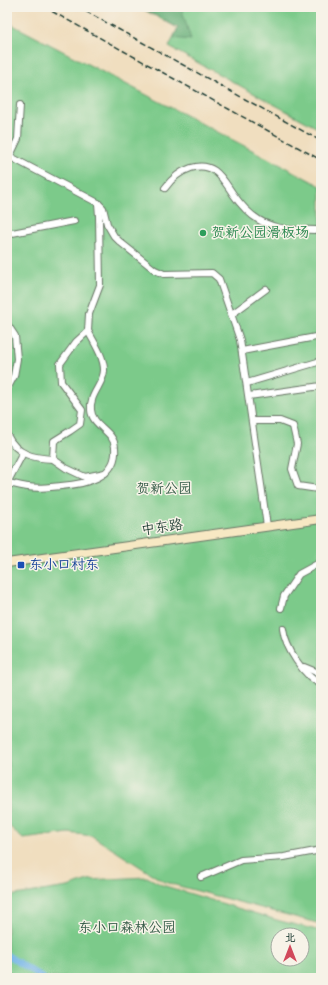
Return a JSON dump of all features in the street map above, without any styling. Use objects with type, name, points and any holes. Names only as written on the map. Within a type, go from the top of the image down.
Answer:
[{"type":"street","points":[[20,105],[18,139],[8,158],[98,203],[103,208],[107,224],[114,236],[155,270],[164,274],[212,273],[219,279],[232,314],[242,350],[267,526]]},
{"type":"street","points":[[165,188],[174,176],[183,171],[205,167],[215,170],[222,177],[239,203],[260,221],[270,225],[295,230],[321,231]]},
{"type":"street","points":[[23,453],[7,483],[29,488],[81,484],[98,478],[105,473],[114,461],[116,446],[109,434],[98,425],[90,410],[93,393],[102,379],[104,370],[101,357],[88,331],[89,314],[100,285],[100,223],[98,203]]},
{"type":"street","points":[[7,234],[74,221]]},
{"type":"street","points":[[232,314],[266,289]]},
{"type":"street","points":[[7,324],[15,336],[17,359],[14,376],[7,389]]},
{"type":"street","points":[[53,459],[54,441],[80,424],[82,410],[61,382],[60,364],[76,342],[88,331]]},
{"type":"street","points":[[242,350],[321,336]]},
{"type":"street","points":[[247,383],[321,361]]},
{"type":"street","points":[[249,396],[321,386]]},
{"type":"street","points":[[252,421],[280,421],[293,426],[296,444],[292,469],[298,486],[321,488]]},
{"type":"street","points":[[7,435],[23,453],[37,458],[53,459],[66,468],[85,476],[105,473]]},
{"type":"street","name":"中东路","points":[[7,563],[321,519]]},
{"type":"street","points":[[281,608],[284,596],[299,574],[321,562]]},
{"type":"street","points":[[283,629],[291,652],[301,666],[321,684]]},
{"type":"street","points":[[301,666],[321,674]]},
{"type":"street","points":[[202,877],[241,860],[284,857],[321,850]]},
{"type":"street","points":[[7,975],[12,978]]},
{"type":"green space","points":[[139,7],[321,7],[321,130],[169,47],[178,28]]},
{"type":"green space","points":[[139,7],[181,7],[191,40],[173,38],[178,28]]},
{"type":"green space","name":"贺新公园","points":[[7,22],[321,186],[321,924],[164,882],[92,836],[69,833],[23,839],[8,825]]},
{"type":"green space","name":"东小口森林公园","points":[[147,877],[162,885],[305,927],[270,927],[270,967],[310,967],[310,928],[321,931],[321,978],[7,978],[7,899],[15,895],[68,887],[88,880]]},
{"type":"waterway","points":[[7,955],[43,978]]},
{"type":"railway","points":[[44,7],[321,160]]},
{"type":"railway","points":[[78,7],[321,141]]},
{"type":"place","name":"贺新公园滑板场","points":[[203,233]]},
{"type":"place","name":"东小口村东","points":[[21,565]]}]
